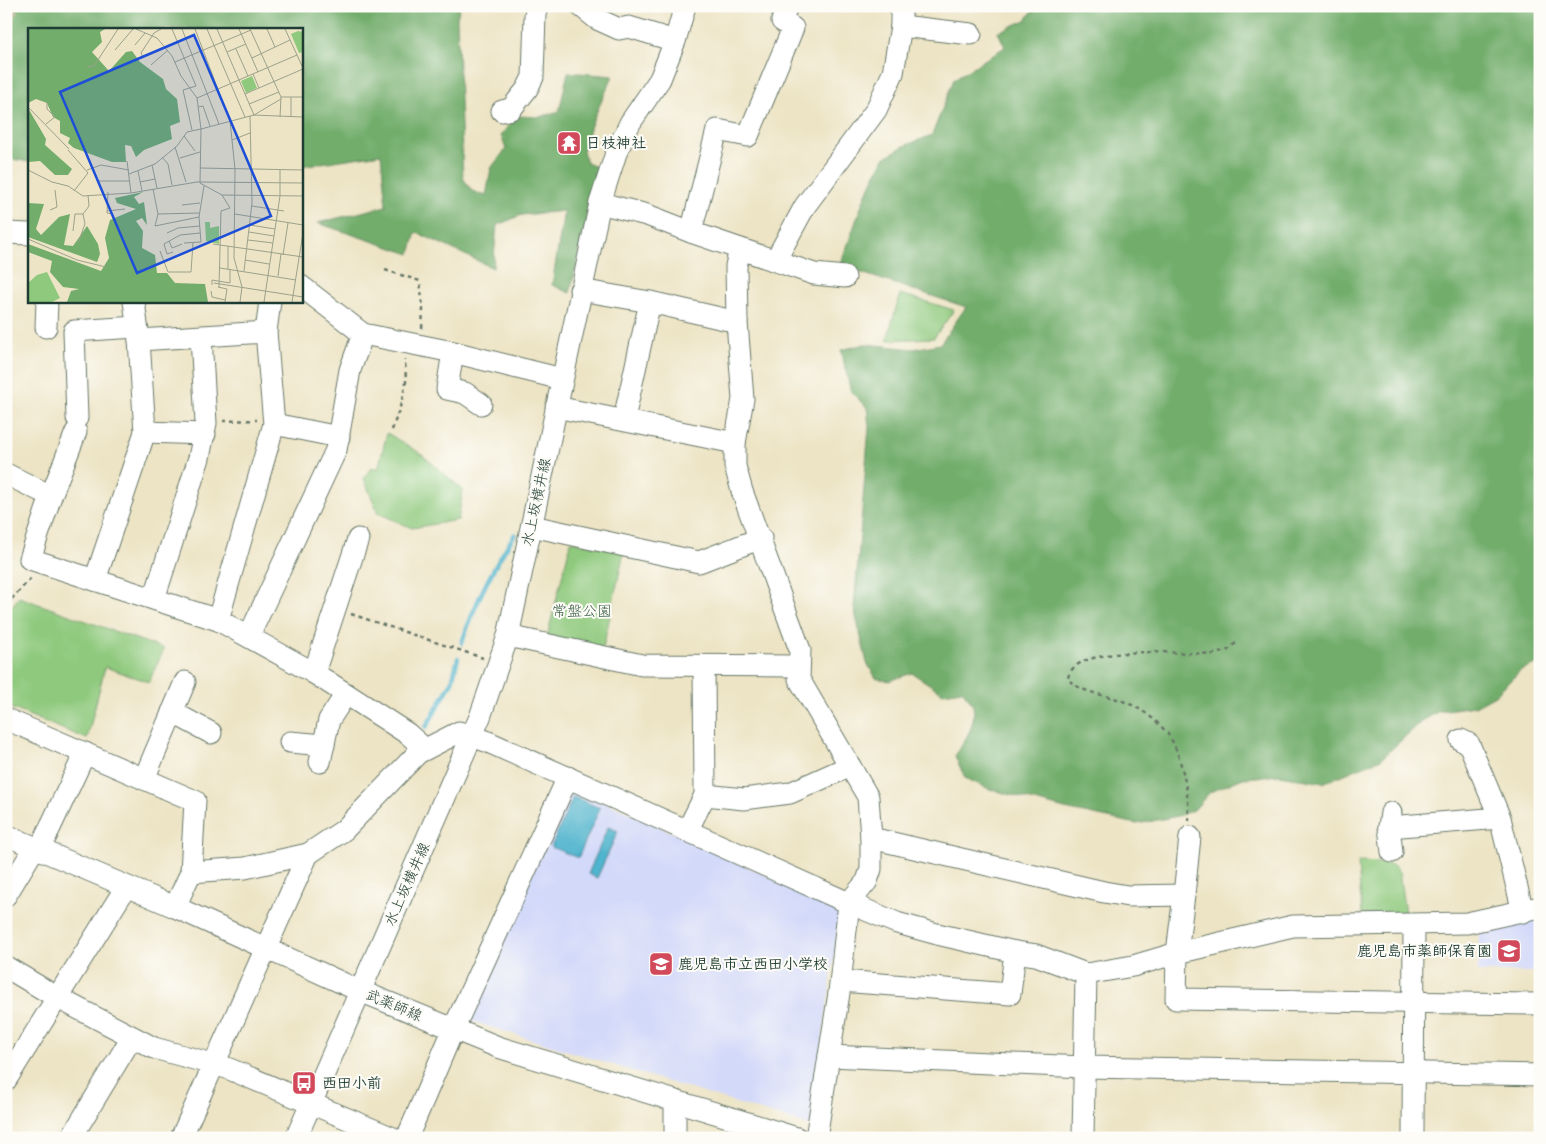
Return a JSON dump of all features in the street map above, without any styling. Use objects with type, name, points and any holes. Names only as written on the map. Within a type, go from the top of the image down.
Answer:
[{"type":"street","points":[[502,111],[512,109],[528,89],[533,77],[537,6]]},
{"type":"street","points":[[581,6],[597,19],[619,29],[629,27],[675,41]]},
{"type":"street","name":"水上坂横井線","points":[[296,1138],[480,717],[508,636],[580,290],[600,204],[616,153],[630,123],[660,79],[675,41],[685,6]]},
{"type":"street","points":[[691,232],[717,130],[748,136],[793,28],[782,21],[787,6]]},
{"type":"street","points":[[775,261],[805,206],[876,110],[893,73],[901,16],[971,34]]},
{"type":"street","points":[[600,204],[647,215],[814,274],[845,277]]},
{"type":"street","points":[[6,233],[28,234]]},
{"type":"street","points":[[740,249],[736,266],[737,322],[743,399],[735,443],[736,466],[742,490],[761,538],[800,650],[799,679],[868,797],[871,869],[867,881],[849,903],[841,981],[816,1138]]},
{"type":"street","points":[[302,287],[363,334],[453,352],[562,379]]},
{"type":"street","points":[[580,290],[650,302],[737,322]]},
{"type":"street","points":[[46,327],[48,302]]},
{"type":"street","points":[[95,580],[145,432],[134,302]]},
{"type":"street","points":[[218,620],[266,422],[266,332],[270,302]]},
{"type":"street","points":[[624,420],[650,302]]},
{"type":"street","points":[[266,332],[201,337],[74,331],[77,425],[30,559],[218,620],[314,673],[408,734],[425,749]]},
{"type":"street","points":[[249,636],[336,450],[350,370],[363,334]]},
{"type":"street","points":[[201,337],[206,423],[213,428]]},
{"type":"street","points":[[453,352],[447,389],[465,393],[481,404]]},
{"type":"street","points":[[556,407],[735,443]]},
{"type":"street","points":[[266,422],[339,437]]},
{"type":"street","points":[[145,432],[213,428]]},
{"type":"street","points":[[154,599],[199,458],[213,428]]},
{"type":"street","points":[[6,474],[51,496]]},
{"type":"street","points":[[532,526],[699,562],[761,538]]},
{"type":"street","points":[[314,673],[358,538]]},
{"type":"street","points":[[508,636],[642,664],[799,666]]},
{"type":"street","points":[[687,831],[705,795],[704,666]]},
{"type":"street","points":[[144,779],[185,682]]},
{"type":"street","points":[[290,742],[322,754],[329,720],[346,694]]},
{"type":"street","points":[[172,712],[211,733]]},
{"type":"street","points":[[6,719],[195,801],[191,872],[175,907]]},
{"type":"street","points":[[191,872],[245,868],[308,854],[344,830],[418,753],[459,732],[471,735],[568,776],[849,903],[905,925],[1015,952],[1036,955],[1086,974],[1134,966],[1177,953],[1293,926],[1467,923],[1531,909],[1500,818],[1469,744],[1461,740]]},
{"type":"street","points":[[6,895],[37,848],[85,753]]},
{"type":"street","points":[[705,795],[744,799],[790,793],[850,766]]},
{"type":"street","points":[[407,1138],[453,1030],[568,776]]},
{"type":"street","points":[[1392,852],[1390,820],[1500,818]]},
{"type":"street","name":"武薬師線","points":[[6,835],[175,907],[360,991],[453,1030],[542,1062],[797,1138]]},
{"type":"street","points":[[1190,837],[1177,953],[1176,999],[1540,1004]]},
{"type":"street","points":[[871,838],[1104,892],[1128,896],[1184,895]]},
{"type":"street","points":[[180,1138],[308,854]]},
{"type":"street","points":[[6,1080],[126,887]]},
{"type":"street","points":[[1413,1138],[1414,925]]},
{"type":"street","points":[[841,981],[1010,994],[1015,952]]},
{"type":"street","points":[[6,968],[58,998],[154,1048],[227,1068],[393,1138]]},
{"type":"street","points":[[1084,1138],[1086,974]]},
{"type":"street","points":[[71,1138],[132,1037]]},
{"type":"street","points":[[829,1056],[1084,1067],[1540,1075]]},
{"type":"street","points":[[675,1138],[676,1101]]},
{"type":"path","points":[[385,270],[420,282],[423,309],[412,344],[401,404],[392,430]]},
{"type":"path","points":[[213,428],[266,422]]},
{"type":"path","points":[[6,605],[31,579],[33,574]]},
{"type":"path","points":[[335,609],[498,663]]},
{"type":"path","points":[[1190,837],[1189,799],[1178,756],[1168,734],[1153,718],[1122,701],[1078,687],[1068,678],[1068,675],[1074,666],[1089,658],[1133,652],[1216,654],[1228,650],[1237,642]]},
{"type":"shaded area","name":"鹿児島市立西田小学校","points":[[572,787],[841,909],[810,1126],[465,1019]]},
{"type":"shaded area","name":"鹿児島市薬師保育園","points":[[1535,918],[1540,921],[1540,972],[1478,972],[1479,930]]},
{"type":"green space","points":[[6,6],[460,6],[457,18],[463,178],[472,191],[486,196],[491,168],[506,149],[501,135],[516,116],[539,117],[559,112],[568,72],[613,76],[592,122],[583,151],[587,163],[599,168],[570,293],[552,285],[564,211],[522,215],[497,225],[493,268],[416,232],[410,254],[318,223],[386,206],[381,154],[302,166],[302,28],[28,28],[28,162],[6,158]]},
{"type":"green space","points":[[1036,6],[1540,6],[1540,662],[1521,670],[1495,695],[1475,706],[1439,711],[1422,721],[1381,759],[1323,783],[1280,775],[1243,778],[1210,792],[1194,810],[1178,816],[1137,824],[1065,809],[989,789],[965,778],[955,756],[970,731],[974,717],[972,703],[962,690],[943,693],[912,673],[889,681],[876,678],[867,663],[854,608],[869,427],[867,408],[851,392],[841,350],[865,344],[914,349],[940,344],[966,307],[840,266],[865,196],[884,158],[904,146],[932,135],[954,79],[1005,47],[998,32],[1026,20]]},
{"type":"green space","points":[[900,294],[954,310],[934,338],[887,340]]},
{"type":"green space","points":[[387,433],[420,453],[463,490],[458,520],[412,528],[378,513],[364,479],[371,467],[378,469]]},
{"type":"green space","name":"常盤公園","points":[[571,541],[624,552],[603,648],[547,637]]},
{"type":"green space","points":[[19,597],[164,649],[149,682],[105,667],[87,739],[6,706],[6,614]]},
{"type":"green space","points":[[1358,862],[1384,863],[1395,866],[1399,872],[1405,913],[1362,915]]},
{"type":"water","points":[[573,797],[600,808],[578,858],[551,847]]},
{"type":"water","points":[[608,827],[618,831],[597,878],[588,874]]},
{"type":"waterway","points":[[462,643],[485,587],[515,534]]},
{"type":"waterway","points":[[426,727],[452,682],[458,658]]},
{"type":"tunnel","points":[[6,10],[9,6]]},
{"type":"place","name":"日枝神社","points":[[569,143]]},
{"type":"place","name":"鹿児島市薬師保育園","points":[[1509,951]]},
{"type":"place","name":"鹿児島市立西田小学校","points":[[661,964]]},
{"type":"place","name":"西田小前","points":[[304,1083]]}]
